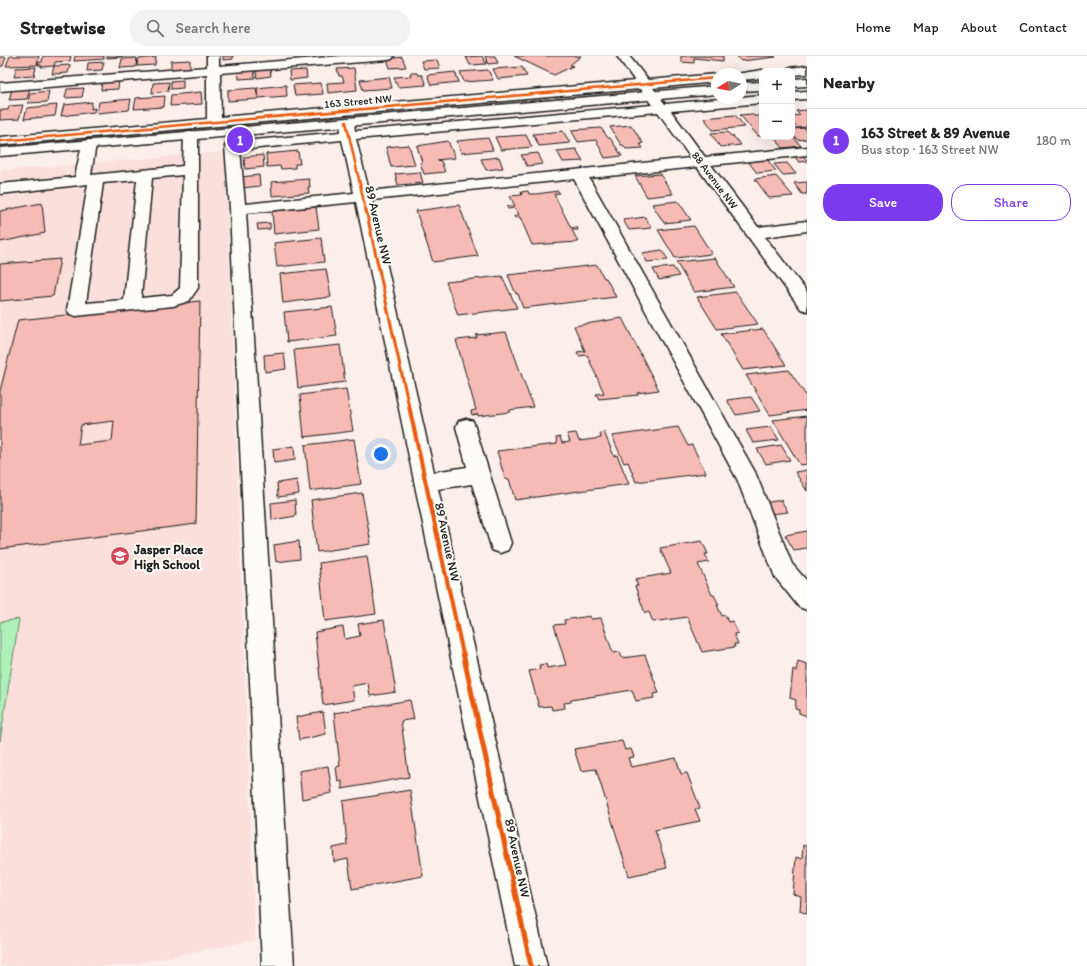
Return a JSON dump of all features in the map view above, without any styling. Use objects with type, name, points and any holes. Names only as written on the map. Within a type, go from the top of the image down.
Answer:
[{"type":"street","points":[[213,56],[214,122]]},
{"type":"street","points":[[0,88],[388,56]]},
{"type":"street","name":"88 Avenue NW","points":[[623,56],[807,305]]},
{"type":"street","points":[[795,71],[807,70]]},
{"type":"street","points":[[747,75],[759,74]]},
{"type":"street","name":"163 Street NW","points":[[238,209],[232,146],[347,129],[647,90],[711,79]]},
{"type":"street","points":[[795,83],[807,82]]},
{"type":"street","points":[[747,87],[759,86]]},
{"type":"street","name":"163 Street NW","points":[[0,141],[214,122],[647,90],[711,90]]},
{"type":"street","points":[[795,96],[807,95]]},
{"type":"street","name":"163 Street NW","points":[[0,152],[191,135],[347,129],[661,108],[759,99]]},
{"type":"street","name":"89 Avenue NW","points":[[347,129],[531,966]]},
{"type":"street","points":[[89,144],[89,180],[76,310],[179,300],[187,294],[189,288],[191,135]]},
{"type":"street","points":[[278,966],[238,209],[807,151]]},
{"type":"street","points":[[0,189],[190,170]]},
{"type":"street","points":[[132,305],[145,174]]},
{"type":"street","points":[[580,174],[747,478],[783,570],[807,599]]},
{"type":"street","points":[[754,233],[807,226]]},
{"type":"street","points":[[466,427],[500,543]]},
{"type":"street","points":[[425,482],[480,474]]},
{"type":"shaded area","name":"Jasper Place High School","points":[[225,152],[255,940],[123,966],[0,966],[0,171]]},
{"type":"green space","points":[[19,619],[0,741],[0,622]]},
{"type":"building","points":[[10,56],[39,56],[37,65],[6,66]]},
{"type":"building","points":[[43,56],[71,56],[70,61],[55,62],[54,66],[41,67],[41,65],[38,65],[39,62],[42,62]]},
{"type":"building","points":[[75,56],[104,56],[104,59],[74,61]]},
{"type":"building","points":[[107,56],[136,56],[107,58]]},
{"type":"building","points":[[223,56],[233,56],[233,59],[223,60]]},
{"type":"building","points":[[482,56],[486,64],[470,65],[466,57]]},
{"type":"building","points":[[485,56],[495,56],[498,63],[488,64]]},
{"type":"building","points":[[514,56],[581,56],[570,65],[573,66],[554,75]]},
{"type":"building","points":[[681,56],[723,56],[723,61],[694,58],[694,63],[681,62]]},
{"type":"building","points":[[737,56],[775,56],[776,57],[741,61]]},
{"type":"building","points":[[0,57],[6,57],[3,66],[0,66]]},
{"type":"building","points":[[156,57],[155,65],[137,66],[138,59]]},
{"type":"building","points":[[402,57],[406,67],[390,68],[387,59]]},
{"type":"building","points":[[137,58],[136,67],[120,68],[122,59]]},
{"type":"building","points":[[190,60],[190,68],[171,70],[171,61]]},
{"type":"building","points":[[437,60],[440,68],[424,69],[421,61]]},
{"type":"building","points":[[104,62],[102,70],[87,71],[88,63]]},
{"type":"building","points":[[70,65],[68,73],[52,74],[54,66]]},
{"type":"building","points":[[36,67],[34,76],[14,77],[16,68]]},
{"type":"building","points":[[522,67],[527,76],[498,79],[493,69]]},
{"type":"building","points":[[354,68],[357,90],[328,93],[327,83],[344,82],[342,76],[339,76],[337,69]]},
{"type":"building","points":[[270,69],[271,76],[257,78],[256,71]]},
{"type":"building","points":[[254,70],[255,78],[239,79],[238,71]]},
{"type":"building","points":[[306,70],[307,78],[290,80],[289,71]]},
{"type":"building","points":[[488,70],[493,80],[464,82],[460,72]]},
{"type":"building","points":[[455,72],[459,82],[431,85],[427,75]]},
{"type":"building","points":[[410,73],[422,75],[426,85],[398,87],[394,77],[411,76]]},
{"type":"building","points":[[389,77],[392,88],[363,90],[360,80]]},
{"type":"building","points":[[119,80],[118,89],[101,90],[102,82]]},
{"type":"building","points":[[183,80],[183,88],[171,89],[171,81]]},
{"type":"building","points":[[169,82],[168,91],[152,93],[153,83]]},
{"type":"building","points":[[321,83],[323,94],[295,96],[293,85]]},
{"type":"building","points":[[286,85],[287,96],[258,98],[257,88]]},
{"type":"building","points":[[30,88],[27,99],[9,100],[12,89]]},
{"type":"building","points":[[84,88],[82,97],[65,98],[67,89]]},
{"type":"building","points":[[256,88],[258,99],[228,101],[228,90]]},
{"type":"building","points":[[49,91],[47,102],[28,103],[30,93]]},
{"type":"building","points":[[201,92],[202,104],[170,106],[171,95]]},
{"type":"building","points":[[165,96],[164,107],[134,109],[136,98]]},
{"type":"building","points":[[131,99],[129,110],[97,113],[99,102]]},
{"type":"building","points":[[92,102],[91,109],[95,108],[94,112],[61,116],[64,105]]},
{"type":"building","points":[[23,105],[19,119],[0,120],[0,110],[8,110],[9,106]]},
{"type":"building","points":[[57,105],[55,116],[24,119],[27,108]]},
{"type":"building","points":[[807,110],[807,127],[797,128],[795,126],[795,116],[800,115],[796,111]]},
{"type":"building","points":[[752,114],[754,116],[759,116],[759,136],[758,136],[740,115]]},
{"type":"building","points":[[735,115],[745,127],[713,130],[704,118]]},
{"type":"building","points":[[631,125],[643,143],[640,144],[643,148],[626,149],[623,145],[621,145],[610,127]]},
{"type":"building","points":[[601,128],[622,156],[605,158],[596,140],[578,142],[571,130]]},
{"type":"building","points":[[804,128],[807,131],[807,139],[798,140],[795,137],[795,129]]},
{"type":"building","points":[[563,131],[570,143],[539,146],[533,134]]},
{"type":"building","points":[[728,132],[741,145],[720,147],[711,133]]},
{"type":"building","points":[[526,135],[532,147],[501,150],[495,137]]},
{"type":"building","points":[[488,138],[493,150],[461,153],[457,141]]},
{"type":"building","points":[[795,139],[801,146],[783,148],[776,140]]},
{"type":"building","points":[[448,141],[455,158],[437,160],[441,161],[445,172],[424,174],[420,163],[422,162],[417,146]]},
{"type":"building","points":[[409,145],[415,165],[391,167],[386,147]]},
{"type":"building","points":[[576,149],[583,161],[563,162],[557,151]]},
{"type":"building","points":[[298,151],[300,164],[295,164],[295,168],[281,169],[280,166],[267,167],[266,154]]},
{"type":"building","points":[[538,153],[543,164],[527,166],[521,155]]},
{"type":"building","points":[[263,155],[264,167],[245,169],[244,157]]},
{"type":"building","points":[[803,155],[807,161],[799,162],[794,156]]},
{"type":"building","points":[[499,157],[503,168],[486,170],[481,159]]},
{"type":"building","points":[[766,158],[776,171],[757,173],[747,160]]},
{"type":"building","points":[[787,163],[796,174],[783,175],[774,164]]},
{"type":"building","points":[[420,172],[423,183],[398,185],[395,174]]},
{"type":"building","points":[[660,174],[673,194],[647,197],[635,176]]},
{"type":"building","points":[[259,175],[260,186],[242,188],[241,177]]},
{"type":"building","points":[[776,176],[793,196],[769,198],[755,179]]},
{"type":"building","points":[[309,179],[309,193],[272,196],[271,182]]},
{"type":"building","points":[[807,182],[807,194],[802,194],[794,183]]},
{"type":"building","points":[[528,191],[529,194],[558,191],[560,193],[554,194],[571,228],[577,227],[578,230],[572,230],[578,242],[532,245],[520,217],[515,218],[514,216],[519,215],[515,208],[508,209],[507,206],[515,206],[510,196],[522,195],[521,192]]},
{"type":"building","points":[[678,201],[691,220],[664,223],[652,204]]},
{"type":"building","points":[[42,203],[45,233],[0,242],[0,211]]},
{"type":"building","points":[[459,205],[478,256],[433,262],[416,211]]},
{"type":"building","points":[[316,207],[319,229],[274,234],[272,211]]},
{"type":"building","points":[[645,217],[652,228],[629,230],[623,220]]},
{"type":"building","points":[[270,223],[270,229],[258,230],[257,224]]},
{"type":"building","points":[[694,226],[712,254],[675,258],[658,230]]},
{"type":"building","points":[[321,238],[324,262],[277,267],[274,243]]},
{"type":"building","points":[[662,250],[668,260],[647,262],[642,253]]},
{"type":"building","points":[[715,258],[734,287],[694,292],[676,262]]},
{"type":"building","points":[[60,259],[53,296],[0,301],[0,264]]},
{"type":"building","points":[[597,265],[616,297],[523,308],[518,294],[516,294],[508,275]]},
{"type":"building","points":[[673,267],[679,276],[659,280],[653,269]]},
{"type":"building","points":[[326,269],[331,297],[283,303],[280,274]]},
{"type":"building","points":[[502,276],[517,308],[458,315],[446,282]]},
{"type":"building","points":[[736,292],[758,324],[717,329],[697,297]]},
{"type":"building","points":[[200,301],[196,524],[0,549],[0,391],[18,320]],"holes":[[[114,421],[112,441],[78,445],[81,425]]]},
{"type":"building","points":[[332,307],[337,336],[287,342],[284,312]]},
{"type":"building","points":[[622,318],[659,390],[637,393],[638,395],[599,399],[596,394],[604,393],[587,355],[579,356],[577,352],[585,351],[574,326]]},
{"type":"building","points":[[763,329],[786,365],[743,370],[721,334]]},
{"type":"building","points":[[506,332],[533,407],[510,410],[510,412],[478,416],[478,414],[472,415],[471,411],[476,410],[456,340],[477,338],[476,335]]},
{"type":"building","points":[[340,345],[345,382],[298,388],[294,350]]},
{"type":"building","points":[[284,353],[286,369],[265,372],[264,355]]},
{"type":"building","points":[[789,370],[807,397],[807,410],[770,415],[746,375]]},
{"type":"building","points":[[346,389],[353,431],[304,437],[300,395]]},
{"type":"building","points":[[751,397],[760,411],[736,415],[727,400]]},
{"type":"building","points":[[807,416],[807,464],[800,465],[773,420]]},
{"type":"building","points":[[678,427],[688,446],[692,445],[706,473],[636,482],[628,462],[624,463],[612,436]]},
{"type":"building","points":[[771,427],[779,440],[753,443],[746,430]]},
{"type":"building","points":[[604,432],[614,456],[617,455],[629,484],[515,500],[509,479],[505,479],[497,451],[557,444],[556,438],[560,437],[562,443],[570,442],[567,434],[576,433],[579,441],[601,438],[600,433]]},
{"type":"building","points":[[354,439],[361,484],[310,491],[305,445]]},
{"type":"building","points":[[781,445],[790,460],[766,464],[757,449]]},
{"type":"building","points":[[294,446],[295,460],[274,463],[273,449]]},
{"type":"building","points":[[807,470],[807,491],[795,472]]},
{"type":"building","points":[[297,480],[299,494],[278,497],[277,483]]},
{"type":"building","points":[[362,493],[371,544],[317,552],[311,500]]},
{"type":"building","points":[[295,500],[296,516],[272,520],[271,503]]},
{"type":"building","points":[[781,500],[788,512],[771,514],[764,503]]},
{"type":"building","points":[[807,531],[807,548],[794,550],[785,535]]},
{"type":"building","points":[[299,541],[300,559],[276,562],[274,545]]},
{"type":"building","points":[[702,541],[708,554],[705,554],[709,562],[698,564],[712,595],[714,595],[719,605],[717,605],[722,616],[725,615],[728,622],[732,621],[738,633],[734,634],[738,644],[734,644],[735,647],[702,652],[687,617],[653,622],[649,612],[645,613],[635,586],[638,586],[635,579],[671,573],[660,548]]},
{"type":"building","points":[[367,556],[376,614],[325,621],[319,563]]},
{"type":"building","points":[[590,616],[591,619],[601,618],[613,653],[620,652],[622,658],[645,655],[659,693],[653,694],[654,698],[636,701],[632,690],[571,700],[571,702],[564,703],[565,708],[552,710],[551,706],[539,707],[529,671],[540,669],[539,665],[546,664],[547,668],[566,665],[554,625],[565,624],[564,620]]},
{"type":"building","points":[[384,620],[396,692],[370,696],[368,683],[352,686],[354,700],[323,705],[315,632],[343,627],[345,639],[360,636],[358,624]]},
{"type":"building","points":[[798,661],[807,664],[807,716],[799,713],[799,710],[795,709],[796,700],[790,698],[793,669],[796,671]]},
{"type":"building","points":[[410,700],[414,719],[401,721],[409,777],[342,789],[342,781],[338,782],[336,767],[340,766],[334,713]]},
{"type":"building","points":[[323,712],[326,734],[299,740],[296,717]]},
{"type":"building","points":[[622,741],[625,750],[631,749],[634,757],[628,758],[631,767],[676,758],[681,774],[687,773],[700,808],[695,809],[700,821],[655,830],[667,868],[629,876],[596,769],[581,771],[574,749]]},
{"type":"building","points":[[328,766],[332,793],[302,799],[299,771]]},
{"type":"building","points":[[410,790],[423,876],[352,889],[348,859],[334,862],[333,848],[347,845],[343,801]]},
{"type":"building","points":[[803,845],[807,847],[807,914],[800,911],[801,897],[793,894],[796,857],[802,859]]},
{"type":"cycle path","points":[[0,141],[711,79]]},
{"type":"cycle path","points":[[346,122],[531,966]]},
{"type":"place","name":"163 Street & 89 Avenue","points":[[240,140]]},
{"type":"place","name":"Jasper Place High School","points":[[120,556]]}]
